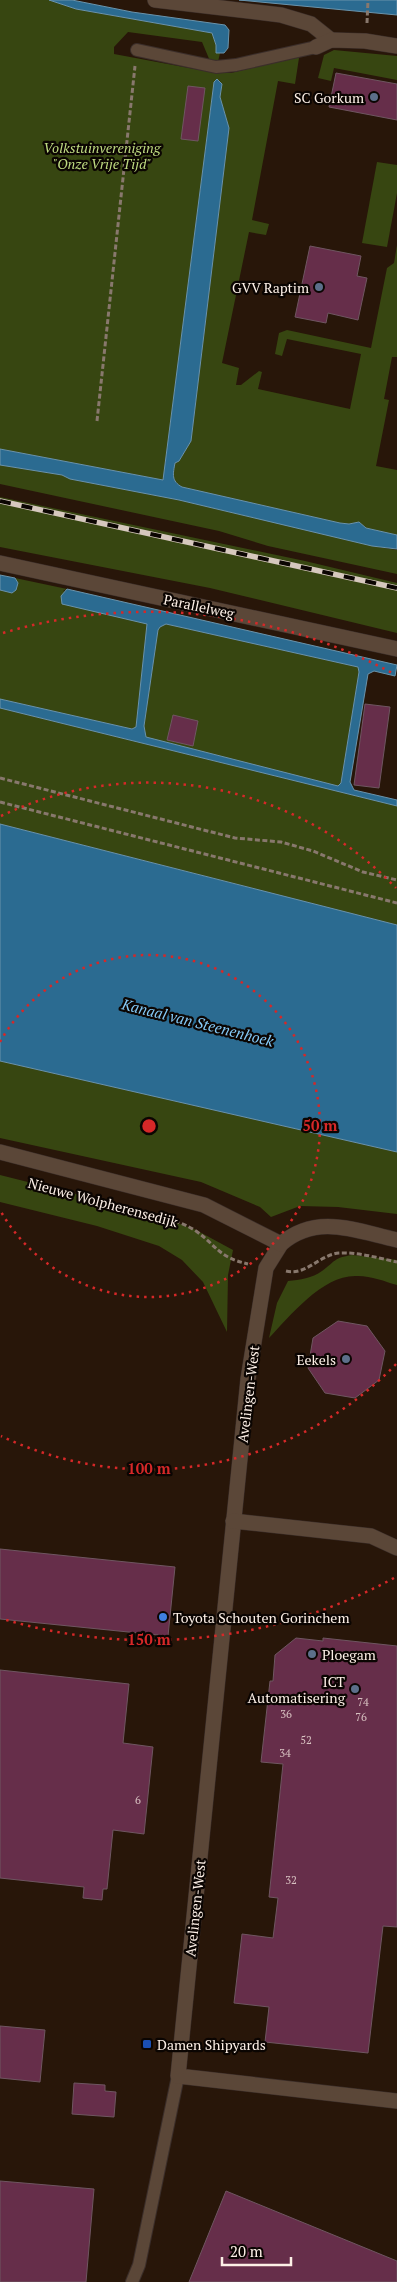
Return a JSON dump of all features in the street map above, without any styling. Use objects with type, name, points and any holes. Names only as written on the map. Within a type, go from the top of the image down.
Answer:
[{"type":"street","points":[[155,0],[281,15],[311,24],[331,40]]},
{"type":"street","points":[[316,47],[331,40],[365,41],[397,46]]},
{"type":"street","name":"Parallelweg","points":[[0,563],[397,649]]},
{"type":"street","name":"Nieuwe Wolpherensedijk","points":[[0,1152],[204,1205],[281,1244]]},
{"type":"street","points":[[266,1268],[281,1244],[292,1235],[310,1227],[323,1226],[347,1229],[397,1240]]},
{"type":"street","name":"Avelingen-West","points":[[178,2076],[248,1379],[266,1268]]},
{"type":"street","points":[[233,1521],[371,1536],[397,1548]]},
{"type":"street","points":[[178,2076],[397,2101]]},
{"type":"lane","points":[[137,50],[216,67],[236,65],[316,47]]},
{"type":"lane","points":[[132,2282],[139,2265],[178,2076]]},
{"type":"path","points":[[367,17],[368,0]]},
{"type":"path","points":[[97,421],[137,50]]},
{"type":"path","points":[[0,778],[234,838],[281,842],[313,851],[363,872],[397,880]]},
{"type":"path","points":[[0,802],[397,903]]},
{"type":"path","name":"Nieuwe Wolpherensedijk","points":[[153,1213],[181,1222],[197,1232],[230,1259],[266,1268],[297,1272],[326,1256],[339,1253],[397,1262]]},
{"type":"green space","name":"Volkstuinvereniging \"Onze Vrije Tijd\"","points":[[0,0],[49,0],[76,9],[212,33],[216,45],[216,53],[220,53],[218,62],[210,61],[202,42],[128,32],[114,47],[114,54],[216,73],[231,73],[295,57],[299,58],[295,84],[278,81],[252,220],[269,224],[266,235],[249,232],[222,363],[239,368],[236,385],[241,385],[259,371],[262,372],[258,389],[350,409],[361,354],[287,339],[282,356],[275,354],[279,333],[287,330],[371,348],[387,268],[394,263],[397,245],[397,357],[392,357],[384,399],[389,400],[376,466],[397,470],[397,535],[366,528],[359,522],[340,523],[182,487],[174,480],[175,463],[179,461],[191,441],[229,128],[220,97],[222,84],[219,80],[214,82],[163,480],[0,449]]},
{"type":"green space","points":[[334,50],[397,56],[397,80],[334,68],[331,81],[318,78],[324,55]]},
{"type":"green space","points":[[377,162],[397,165],[397,193],[387,247],[362,243]]},
{"type":"green space","points":[[0,465],[62,475],[70,479],[179,500],[372,546],[397,550],[397,574],[268,546],[219,531],[0,484]]},
{"type":"green space","points":[[0,497],[305,561],[397,583],[397,633],[210,588],[0,547]]},
{"type":"green space","points":[[15,578],[67,589],[63,591],[147,624],[136,727],[132,729],[0,699],[0,590],[12,593],[18,584]]},
{"type":"green space","points":[[166,624],[358,667],[359,672],[341,783],[338,786],[145,737],[144,726],[158,630]]},
{"type":"green space","points":[[0,708],[397,806],[397,925],[0,824]]},
{"type":"green space","points":[[0,1061],[397,1152],[397,1214],[338,1207],[300,1206],[271,1217],[260,1207],[201,1182],[0,1138]]},
{"type":"green space","points":[[0,1175],[151,1213],[196,1230],[233,1250],[228,1275],[227,1332],[203,1282],[182,1260],[159,1246],[97,1226],[0,1202]]},
{"type":"green space","points":[[352,1255],[397,1260],[397,1285],[366,1276],[343,1278],[319,1290],[297,1309],[269,1338],[277,1303],[288,1281],[314,1275],[335,1260]]},
{"type":"water","points":[[49,0],[72,0],[132,12],[225,25],[229,30],[228,48],[224,53],[216,53],[216,45],[212,33],[76,9]]},
{"type":"water","points":[[239,0],[397,0],[397,15]]},
{"type":"water","points":[[217,79],[222,84],[220,97],[229,128],[191,441],[179,461],[175,463],[174,480],[182,487],[340,523],[359,522],[366,528],[397,535],[397,549],[372,546],[179,500],[70,479],[62,475],[0,465],[0,449],[163,480],[214,82]]},
{"type":"water","points":[[0,575],[15,578],[18,583],[16,590],[12,593],[0,590]]},
{"type":"water","points":[[67,589],[397,665],[395,676],[374,671],[368,674],[350,782],[354,790],[397,800],[397,806],[0,708],[0,699],[132,729],[136,727],[147,624],[62,604],[61,596]],"holes":[[[166,624],[358,667],[359,672],[341,783],[338,786],[146,737],[144,726],[158,630]]]},
{"type":"water","name":"Kanaal van Steenenhoek","points":[[0,824],[397,925],[397,1152],[0,1061]]},
{"type":"building","points":[[336,73],[397,84],[397,120],[329,107]]},
{"type":"building","points":[[188,86],[205,88],[198,141],[181,139]]},
{"type":"building","points":[[310,246],[361,256],[357,276],[367,278],[358,320],[328,313],[326,323],[295,317]]},
{"type":"building","points":[[365,704],[390,707],[379,788],[354,785]]},
{"type":"building","points":[[173,715],[198,721],[193,746],[167,740]]},
{"type":"building","points":[[338,1321],[367,1326],[385,1351],[379,1380],[355,1398],[325,1393],[308,1368],[313,1338]]},
{"type":"building","points":[[0,1549],[175,1567],[168,1636],[0,1619]]},
{"type":"building","points":[[296,1638],[323,1641],[323,1638],[397,1646],[397,1927],[383,1926],[368,2053],[265,2042],[269,2007],[234,2003],[242,1934],[273,1938],[278,1898],[269,1897],[283,1764],[261,1762],[270,1681],[273,1681],[275,1655]]},
{"type":"building","points":[[0,1670],[129,1684],[123,1743],[153,1747],[144,1834],[113,1830],[107,1889],[103,1889],[102,1900],[83,1898],[84,1887],[0,1878]]},
{"type":"building","points":[[0,2026],[45,2030],[40,2082],[0,2078]]},
{"type":"building","points":[[74,2083],[105,2085],[105,2091],[116,2092],[114,2117],[72,2114]]},
{"type":"building","points":[[0,2181],[94,2189],[86,2282],[0,2282]]},
{"type":"building","points":[[226,2191],[397,2261],[397,2282],[189,2282]]},
{"type":"railway","points":[[0,501],[397,588]]},
{"type":"place","name":"SC Gorkum","points":[[374,97]]},
{"type":"place","name":"GVV Raptim","points":[[319,287]]},
{"type":"place","name":"Eekels","points":[[346,1359]]},
{"type":"place","name":"Toyota Schouten Gorinchem","points":[[163,1617]]},
{"type":"place","name":"Ploegam","points":[[312,1654]]},
{"type":"place","name":"ICT Automatisering","points":[[355,1689]]},
{"type":"place","name":"Damen Shipyards","points":[[147,2044]]}]
